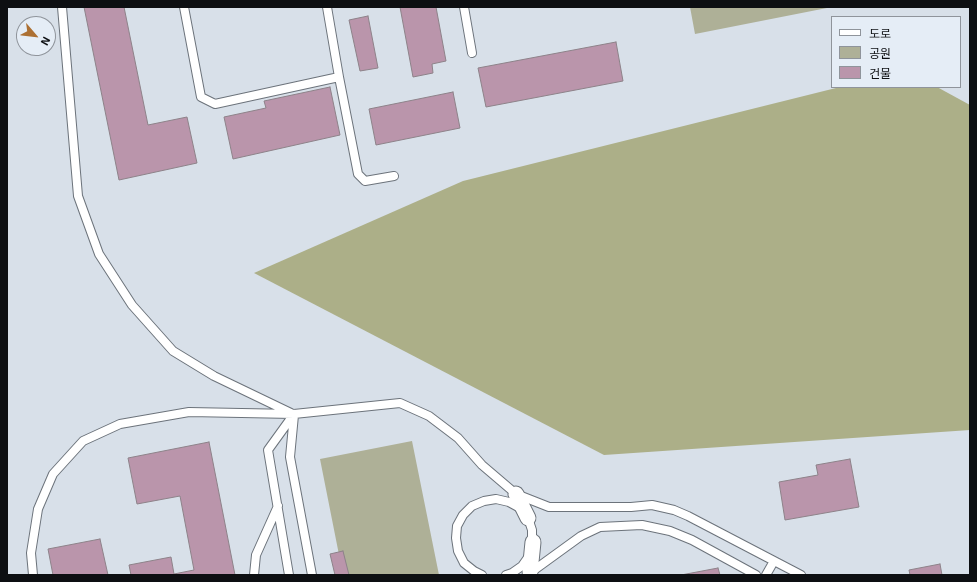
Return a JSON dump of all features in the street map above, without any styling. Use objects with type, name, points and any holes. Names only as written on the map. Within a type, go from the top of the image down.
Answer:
[{"type":"street","points":[[516,494],[528,518]]},
{"type":"street","points":[[529,574],[533,542]]},
{"type":"lane","points":[[62,7],[78,196],[99,254],[132,305],[173,351],[214,376],[294,414]]},
{"type":"lane","points":[[184,7],[201,97],[215,104],[339,77]]},
{"type":"lane","points":[[328,7],[339,77],[358,174],[364,181],[394,176]]},
{"type":"lane","points":[[464,7],[472,53]]},
{"type":"lane","points":[[33,575],[31,553],[38,509],[53,474],[83,441],[120,424],[189,412],[294,414],[400,403],[429,416],[458,438],[482,465],[516,494],[549,507],[632,507],[652,505],[674,510],[800,575]]},
{"type":"lane","points":[[289,575],[268,450],[294,414]]},
{"type":"lane","points":[[294,414],[290,457],[312,575]]},
{"type":"lane","points":[[482,575],[464,563],[458,551],[456,533],[463,515],[472,506],[484,501],[496,499],[509,502],[520,508],[528,518],[532,530],[533,542],[530,555],[522,566],[506,575]]},
{"type":"lane","points":[[254,575],[256,555],[278,506]]},
{"type":"lane","points":[[529,574],[581,536],[600,527],[642,525],[670,531],[692,540],[756,575]]},
{"type":"lane","points":[[766,575],[774,561]]},
{"type":"green space","points":[[690,7],[832,7],[695,34]]},
{"type":"green space","points":[[836,88],[939,88],[970,105],[970,430],[604,455],[254,273],[463,181]]},
{"type":"green space","points":[[412,441],[439,575],[343,575],[320,459]]},
{"type":"building","points":[[84,7],[124,7],[148,125],[187,117],[197,163],[119,180]]},
{"type":"building","points":[[400,7],[436,7],[446,61],[432,64],[433,73],[413,77]]},
{"type":"building","points":[[368,16],[378,68],[360,71],[349,20]]},
{"type":"building","points":[[616,42],[623,81],[486,107],[478,68]]},
{"type":"building","points":[[330,87],[340,135],[233,159],[224,117],[266,108],[264,101]]},
{"type":"building","points":[[453,92],[460,128],[376,145],[369,109]]},
{"type":"building","points":[[209,442],[235,575],[131,575],[129,565],[171,557],[174,574],[194,570],[180,496],[137,504],[128,458]]},
{"type":"building","points":[[850,459],[859,507],[785,520],[779,482],[818,475],[816,465]]},
{"type":"building","points":[[100,539],[108,575],[53,575],[48,549]]},
{"type":"building","points":[[343,551],[349,575],[335,575],[330,554]]},
{"type":"building","points":[[940,564],[942,575],[910,575],[909,570]]},
{"type":"building","points":[[718,568],[720,575],[681,575]]}]
